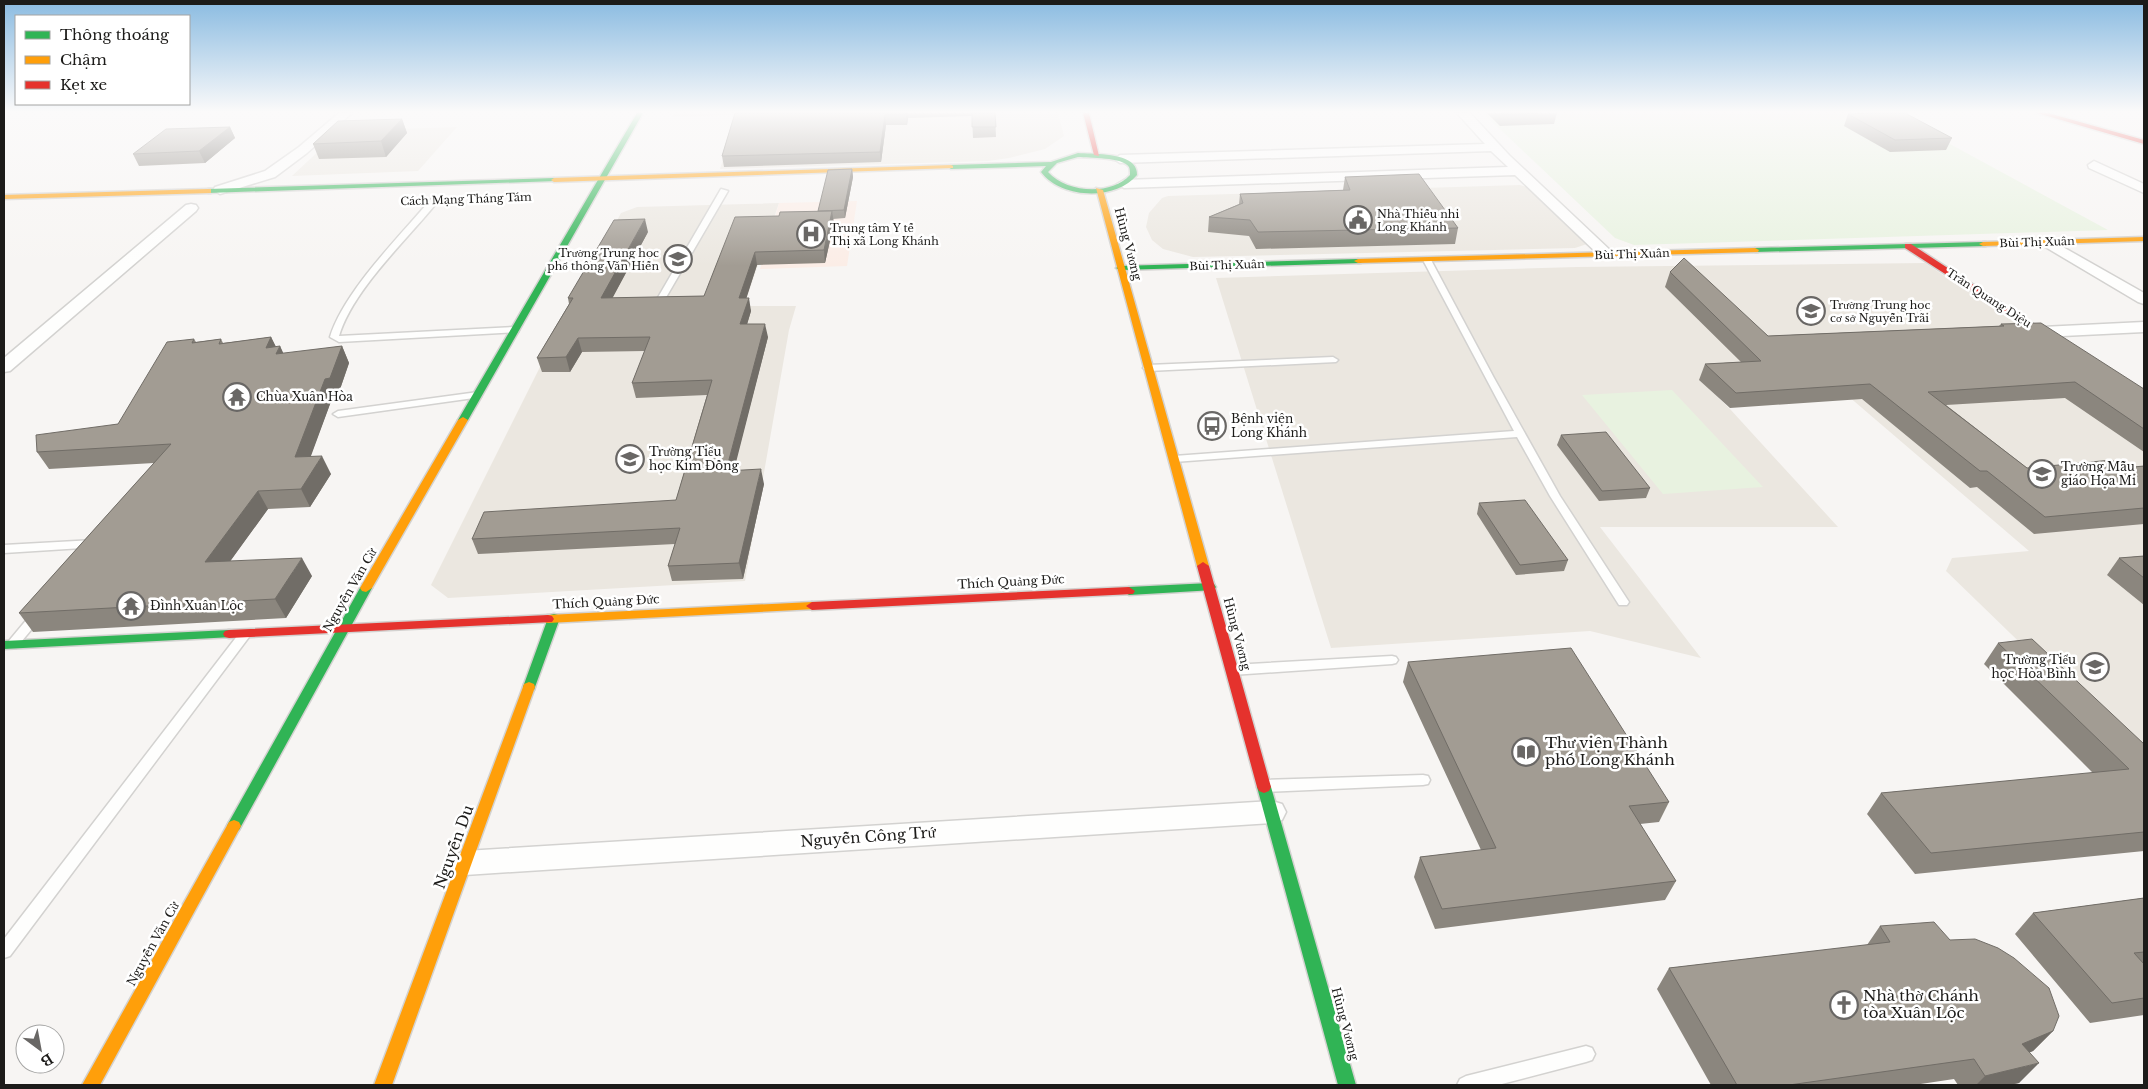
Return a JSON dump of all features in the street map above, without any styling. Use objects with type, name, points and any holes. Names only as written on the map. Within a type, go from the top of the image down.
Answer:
[{"type":"main road","name":"Nguyễn Văn Cừ","points":[[91,1085],[343,628],[612,164]]},
{"type":"main road","name":"Cách Mạng Tháng Tám","points":[[4,197],[1049,164]]},
{"type":"main road","points":[[1049,164],[1044,172],[1043,180],[1078,190],[1099,190],[1124,184],[1134,177],[1135,173],[1128,164]]},
{"type":"main road","name":"Hùng Vương","points":[[1099,190],[1347,1085]]},
{"type":"main road","name":"Cách Mạng Tháng Tám","points":[[416,201],[440,200]]},
{"type":"main road","points":[[171,209],[196,208]]},
{"type":"main road","name":"Bùi Thị Xuân","points":[[1120,268],[2144,239]]},
{"type":"main road","name":"Trần Quang Diệu","points":[[1908,246],[2074,353]]},
{"type":"main road","name":"Thích Quảng Đức","points":[[8,645],[1210,586]]},
{"type":"main road","name":"Nguyễn Du","points":[[383,1085],[554,618]]},
{"type":"street","points":[[220,190],[270,174],[284,164]]},
{"type":"street","points":[[1135,173],[1361,164]]},
{"type":"street","points":[[1511,164],[1606,254]]},
{"type":"street","points":[[2094,165],[2144,189]]},
{"type":"street","points":[[1124,184],[1519,171]]},
{"type":"street","points":[[4,367],[196,208]]},
{"type":"street","points":[[2047,242],[2144,299]]},
{"type":"street","points":[[2042,332],[2144,326]]},
{"type":"street","name":"Nguyễn Công Trứ","points":[[465,862],[1272,812]]},
{"type":"lane","points":[[658,306],[724,191]]},
{"type":"lane","points":[[440,200],[364,285],[339,322],[334,337],[338,339],[515,330]]},
{"type":"lane","points":[[1427,260],[1555,496],[1623,602]]},
{"type":"lane","points":[[1148,368],[1333,360]]},
{"type":"lane","points":[[338,414],[478,395]]},
{"type":"lane","points":[[1174,459],[1520,434]]},
{"type":"lane","points":[[4,549],[101,541],[86,558]]},
{"type":"lane","points":[[8,645],[43,609]]},
{"type":"lane","points":[[4,950],[245,633]]},
{"type":"lane","points":[[1232,670],[1392,660]]},
{"type":"lane","points":[[1265,786],[1423,780]]},
{"type":"lane","points":[[1466,1085],[1586,1054]]},
{"type":"shaded area","points":[[305,164],[424,164],[418,171],[292,176]]},
{"type":"shaded area","points":[[722,164],[894,164],[720,169]]},
{"type":"shaded area","name":"Nhà Thiếu nhi Long Khánh","points":[[1520,185],[1540,191],[1590,243],[1575,248],[1193,257],[1163,249],[1152,240],[1146,227],[1149,213],[1162,198],[1168,196]]},
{"type":"shaded area","name":"Trung tâm Y tế Thị xã Long Khánh","points":[[857,201],[847,266],[760,269],[779,203]]},
{"type":"shaded area","name":"Trường Tiểu học Kim Đồng","points":[[779,203],[744,306],[796,306],[789,330],[745,581],[448,598],[431,585],[555,337],[621,213],[637,207]]},
{"type":"shaded area","points":[[1925,263],[2144,408],[2144,763],[1946,571],[1952,558],[2029,551],[1820,372],[1700,380],[1730,409],[1838,527],[1600,527],[1701,658],[1590,631],[1331,648],[1216,278],[1577,267]]},
{"type":"green space","points":[[1537,164],[1986,164],[2108,230],[1634,245],[1615,238]]},
{"type":"green space","points":[[1672,390],[1763,487],[1663,494],[1582,395]]},
{"type":"building","points":[[852,169],[844,210],[818,211],[828,170]]},
{"type":"building","points":[[1419,174],[1458,228],[1258,232],[1250,220],[1209,217],[1243,203],[1240,194],[1350,190],[1345,177]]},
{"type":"building","points":[[832,211],[824,250],[755,252],[739,298],[749,298],[740,324],[765,324],[726,471],[761,469],[739,563],[668,566],[680,528],[472,539],[484,512],[676,500],[712,380],[632,383],[650,337],[578,338],[566,357],[537,358],[573,298],[568,298],[614,220],[645,219],[601,298],[704,296],[735,217],[779,216],[780,212]]},
{"type":"building","points":[[1684,258],[1768,336],[2041,323],[2144,389],[2144,429],[2075,382],[1928,392],[2027,468],[2112,460],[2123,468],[2144,466],[2144,508],[2045,517],[1987,471],[1980,471],[1870,384],[1736,393],[1705,364],[1761,361],[1670,272]]},
{"type":"building","points":[[271,337],[266,348],[280,346],[276,354],[342,346],[330,378],[325,379],[295,457],[322,456],[301,489],[258,491],[205,562],[302,558],[275,599],[19,613],[171,444],[37,452],[36,435],[118,424],[167,342],[194,339],[192,343],[221,339],[219,344]]},
{"type":"building","points":[[1606,432],[1650,488],[1602,491],[1561,435]]},
{"type":"building","points":[[1525,500],[1568,560],[1520,565],[1479,503]]},
{"type":"building","points":[[2144,556],[2144,578],[2119,558]]},
{"type":"building","points":[[2032,639],[2144,744],[2144,832],[1931,853],[1881,793],[2129,769],[1998,643]]},
{"type":"building","points":[[1571,648],[1669,802],[1629,806],[1676,881],[1442,909],[1420,857],[1496,848],[1408,662]]},
{"type":"building","points":[[2144,898],[2144,952],[2134,953],[2144,964],[2144,998],[2112,1003],[2033,913]]},
{"type":"building","name":"Nhà thờ Chánh tòa Xuân Lộc","points":[[1934,922],[1950,940],[1975,939],[1998,948],[2014,958],[2049,988],[2059,1016],[2053,1031],[2022,1044],[2039,1063],[1985,1076],[1974,1059],[1789,1085],[1737,1085],[1669,968],[1890,942],[1880,926]]},
{"type":"traffic: fast","points":[[463,420],[611,164]]},
{"type":"traffic: fast","points":[[951,167],[1049,164]]},
{"type":"traffic: fast","points":[[1053,164],[1044,172],[1059,185],[1067,188],[1099,190],[1120,186],[1128,181],[1134,175],[1132,166],[1129,164]]},
{"type":"traffic: fast","points":[[208,191],[554,180]]},
{"type":"traffic: fast","points":[[1755,250],[1983,244]]},
{"type":"traffic: fast","points":[[1120,268],[1358,261]]},
{"type":"traffic: fast","points":[[1129,591],[1210,587]]},
{"type":"traffic: fast","points":[[234,826],[366,588]]},
{"type":"traffic: fast","points":[[529,687],[554,618]]},
{"type":"traffic: fast","points":[[4,645],[229,634]]},
{"type":"traffic: fast","points":[[1264,787],[1347,1085]]},
{"type":"traffic: slow","points":[[554,180],[951,167]]},
{"type":"traffic: slow","points":[[1099,190],[1203,566]]},
{"type":"traffic: slow","points":[[4,197],[208,191]]},
{"type":"traffic: slow","points":[[1983,244],[2144,239]]},
{"type":"traffic: slow","points":[[1358,261],[1755,250]]},
{"type":"traffic: slow","points":[[366,588],[463,420]]},
{"type":"traffic: slow","points":[[548,619],[812,606]]},
{"type":"traffic: slow","points":[[383,1085],[529,687]]},
{"type":"traffic: slow","points":[[91,1085],[234,826]]},
{"type":"traffic: jam","points":[[1908,246],[2060,344]]},
{"type":"traffic: jam","points":[[1203,566],[1264,787]]},
{"type":"traffic: jam","points":[[812,606],[1129,591]]},
{"type":"traffic: jam","points":[[229,634],[548,619]]},
{"type":"place","name":"Nhà Thiếu nhi Long Khánh","points":[[1358,220]]},
{"type":"place","name":"Trung tâm Y tế Thị xã Long Khánh","points":[[811,234]]},
{"type":"place","name":"Trường Trung học phổ thông Văn Hiến","points":[[678,259]]},
{"type":"place","name":"Trường Trung học cơ sở Nguyễn Trãi","points":[[1811,311]]},
{"type":"place","name":"Chùa Xuân Hòa","points":[[237,397]]},
{"type":"place","name":"Bệnh viện Long Khánh","points":[[1212,426]]},
{"type":"place","name":"Trường Tiểu học Kim Đồng","points":[[630,459]]},
{"type":"place","name":"Trường Mẫu giáo Họa Mi","points":[[2042,474]]},
{"type":"place","name":"Đình Xuân Lộc","points":[[131,606]]},
{"type":"place","name":"Trường Tiểu học Hòa Bình","points":[[2095,667]]},
{"type":"place","name":"Thư viện Thành phố Long Khánh","points":[[1526,752]]},
{"type":"place","name":"Nhà thờ Chánh tòa Xuân Lộc","points":[[1844,1005]]}]
